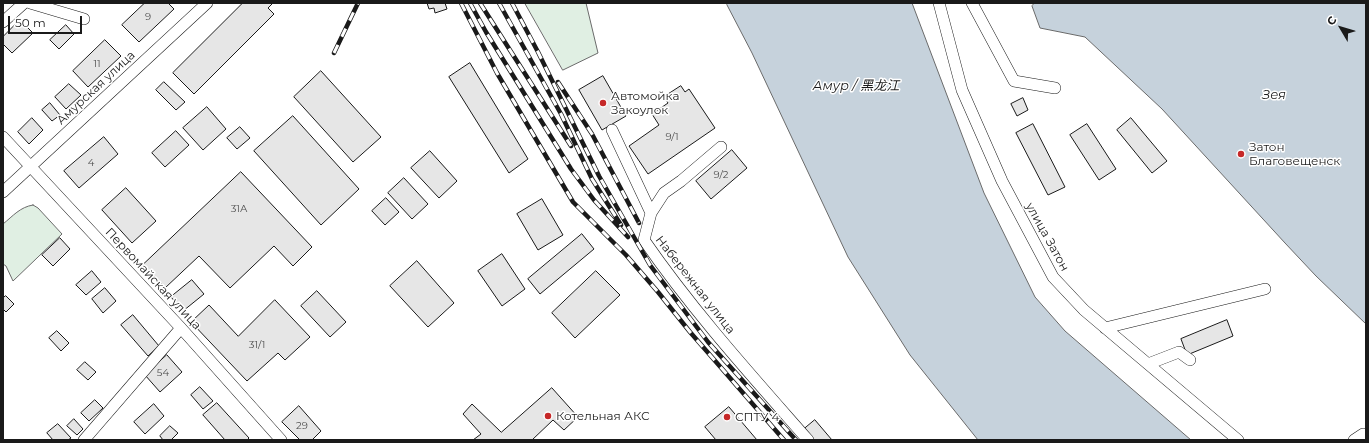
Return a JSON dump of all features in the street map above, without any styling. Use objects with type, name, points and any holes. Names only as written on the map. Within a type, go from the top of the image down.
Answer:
[{"type":"street","points":[[3,22],[24,3]]},
{"type":"street","points":[[30,3],[49,6],[84,19]]},
{"type":"street","name":"Амурская улица","points":[[3,192],[207,3]]},
{"type":"street","name":"улица Затон","points":[[939,3],[962,90],[1002,181],[1052,277],[1084,310],[1238,440]]},
{"type":"street","points":[[972,3],[1014,81],[1055,88]]},
{"type":"street","points":[[612,130],[651,213]]},
{"type":"street","name":"Первомайская улица","points":[[3,137],[181,328],[282,440]]},
{"type":"street","name":"Набережная улица","points":[[721,147],[681,181],[664,193],[651,213],[644,240],[718,337],[808,440]]},
{"type":"street","points":[[1105,328],[1265,289]]},
{"type":"street","points":[[84,440],[181,328]]},
{"type":"street","points":[[1148,364],[1179,352],[1190,360]]},
{"type":"green space","points":[[525,3],[586,3],[598,53],[563,70]]},
{"type":"green space","points":[[33,205],[38,208],[62,234],[13,281],[6,266],[3,264],[3,224],[20,210]]},
{"type":"water","name":"Амур / 黑龙江","points":[[727,3],[912,3],[984,193],[1035,297],[1065,331],[1191,440],[978,440],[910,355],[848,257]]},
{"type":"water","name":"Зея","points":[[1035,3],[1366,3],[1366,324],[1316,276],[1162,109],[1085,37],[1040,28],[1032,6]]},
{"type":"building","points":[[145,3],[168,3],[174,9],[139,42],[122,25]]},
{"type":"building","points":[[243,3],[273,3],[268,8],[274,14],[194,94],[173,73]]},
{"type":"building","points":[[427,3],[445,3],[447,9],[435,13],[434,8],[429,9]]},
{"type":"building","points":[[20,20],[33,33],[12,53],[3,44],[3,37]]},
{"type":"building","points":[[66,25],[74,34],[59,49],[50,40]]},
{"type":"building","points":[[105,40],[121,56],[88,87],[73,71]]},
{"type":"building","points":[[470,63],[528,159],[509,173],[449,77]]},
{"type":"building","points":[[321,71],[381,137],[353,162],[294,97]]},
{"type":"building","name":"Автомойка Закоулок","points":[[603,76],[626,116],[602,130],[579,90]]},
{"type":"building","points":[[164,82],[185,102],[176,110],[156,90]]},
{"type":"building","points":[[69,84],[81,95],[66,109],[55,97]]},
{"type":"building","points":[[681,86],[685,92],[689,89],[715,128],[648,174],[629,146],[659,125],[652,114],[668,103],[664,97]]},
{"type":"building","points":[[1023,98],[1028,110],[1017,116],[1011,104]]},
{"type":"building","points":[[50,103],[60,115],[52,121],[42,110]]},
{"type":"building","points":[[207,107],[226,129],[203,150],[183,128]]},
{"type":"building","points":[[293,116],[359,189],[321,225],[254,151]]},
{"type":"building","points":[[32,118],[43,130],[29,144],[18,132]]},
{"type":"building","points":[[1131,118],[1167,161],[1152,173],[1117,130]]},
{"type":"building","points":[[1033,124],[1065,187],[1048,195],[1016,133]]},
{"type":"building","points":[[1087,124],[1116,169],[1099,180],[1070,135]]},
{"type":"building","points":[[240,127],[250,138],[237,149],[227,138]]},
{"type":"building","points":[[176,131],[189,145],[165,167],[152,153]]},
{"type":"building","points":[[104,137],[118,154],[79,188],[64,171]]},
{"type":"building","points":[[732,150],[747,168],[711,199],[696,181]]},
{"type":"building","points":[[430,151],[457,181],[439,198],[411,168]]},
{"type":"building","points":[[241,172],[312,247],[293,266],[274,246],[230,288],[199,256],[165,288],[143,265]]},
{"type":"building","points":[[404,178],[428,204],[412,219],[388,193]]},
{"type":"building","points":[[126,188],[156,221],[132,243],[102,210]]},
{"type":"building","points":[[386,198],[399,212],[385,225],[372,211]]},
{"type":"building","points":[[542,199],[563,235],[538,250],[517,214]]},
{"type":"building","points":[[582,234],[594,249],[540,294],[528,279]]},
{"type":"building","points":[[60,238],[70,249],[53,266],[42,255]]},
{"type":"building","points":[[502,254],[525,289],[502,306],[478,271]]},
{"type":"building","points":[[417,261],[454,303],[428,327],[390,286]]},
{"type":"building","points":[[92,271],[101,282],[86,295],[76,285]]},
{"type":"building","points":[[596,271],[620,295],[575,338],[552,313]]},
{"type":"building","points":[[192,280],[204,294],[183,311],[171,297]]},
{"type":"building","points":[[105,288],[116,301],[103,313],[92,299]]},
{"type":"building","points":[[317,291],[346,322],[330,337],[301,306]]},
{"type":"building","points":[[6,296],[14,304],[6,312],[3,309],[3,298]]},
{"type":"building","points":[[275,300],[310,337],[285,360],[278,353],[247,381],[191,322],[209,305],[238,336]]},
{"type":"building","points":[[133,315],[159,346],[148,356],[121,325]]},
{"type":"building","points":[[1227,320],[1233,336],[1187,355],[1181,339]]},
{"type":"building","points":[[57,331],[69,343],[61,351],[49,338]]},
{"type":"building","points":[[167,355],[182,372],[160,392],[145,375]]},
{"type":"building","points":[[85,362],[96,372],[88,380],[77,370]]},
{"type":"building","points":[[200,387],[213,401],[203,409],[191,395]]},
{"type":"building","name":"Котельная АКС","points":[[552,388],[578,417],[564,430],[553,420],[532,440],[473,440],[481,434],[463,414],[472,404],[501,432]]},
{"type":"building","points":[[95,400],[103,408],[89,421],[81,413]]},
{"type":"building","points":[[217,403],[249,438],[247,440],[225,440],[203,415]]},
{"type":"building","points":[[154,404],[164,416],[145,434],[134,422]]},
{"type":"building","points":[[299,406],[321,431],[312,440],[300,440],[282,422]]},
{"type":"building","name":"СПТУ 4","points":[[729,407],[757,440],[716,440],[705,427]]},
{"type":"building","points":[[74,419],[83,429],[77,435],[67,426]]},
{"type":"building","points":[[815,420],[832,440],[812,440],[803,430]]},
{"type":"building","points":[[58,424],[71,438],[68,440],[53,440],[47,433]]},
{"type":"building","points":[[170,426],[178,433],[171,440],[163,440],[160,436]]},
{"type":"railway","points":[[334,53],[358,3]]},
{"type":"railway","points":[[461,3],[497,73],[573,202],[626,255],[690,332],[784,440]]},
{"type":"railway","points":[[470,3],[486,32],[571,169],[594,200],[628,237]]},
{"type":"railway","points":[[480,3],[571,146]]},
{"type":"railway","points":[[499,3],[561,114],[592,179],[621,225]]},
{"type":"railway","points":[[512,3],[538,52],[599,176],[650,265],[708,342],[796,440]]},
{"type":"railway","points":[[558,82],[592,134],[639,223]]},
{"type":"place","name":"Автомойка Закоулок","points":[[603,103]]},
{"type":"place","name":"Затон Благовещенск","points":[[1241,154]]},
{"type":"place","name":"Котельная АКС","points":[[548,416]]},
{"type":"place","name":"СПТУ 4","points":[[727,417]]}]
